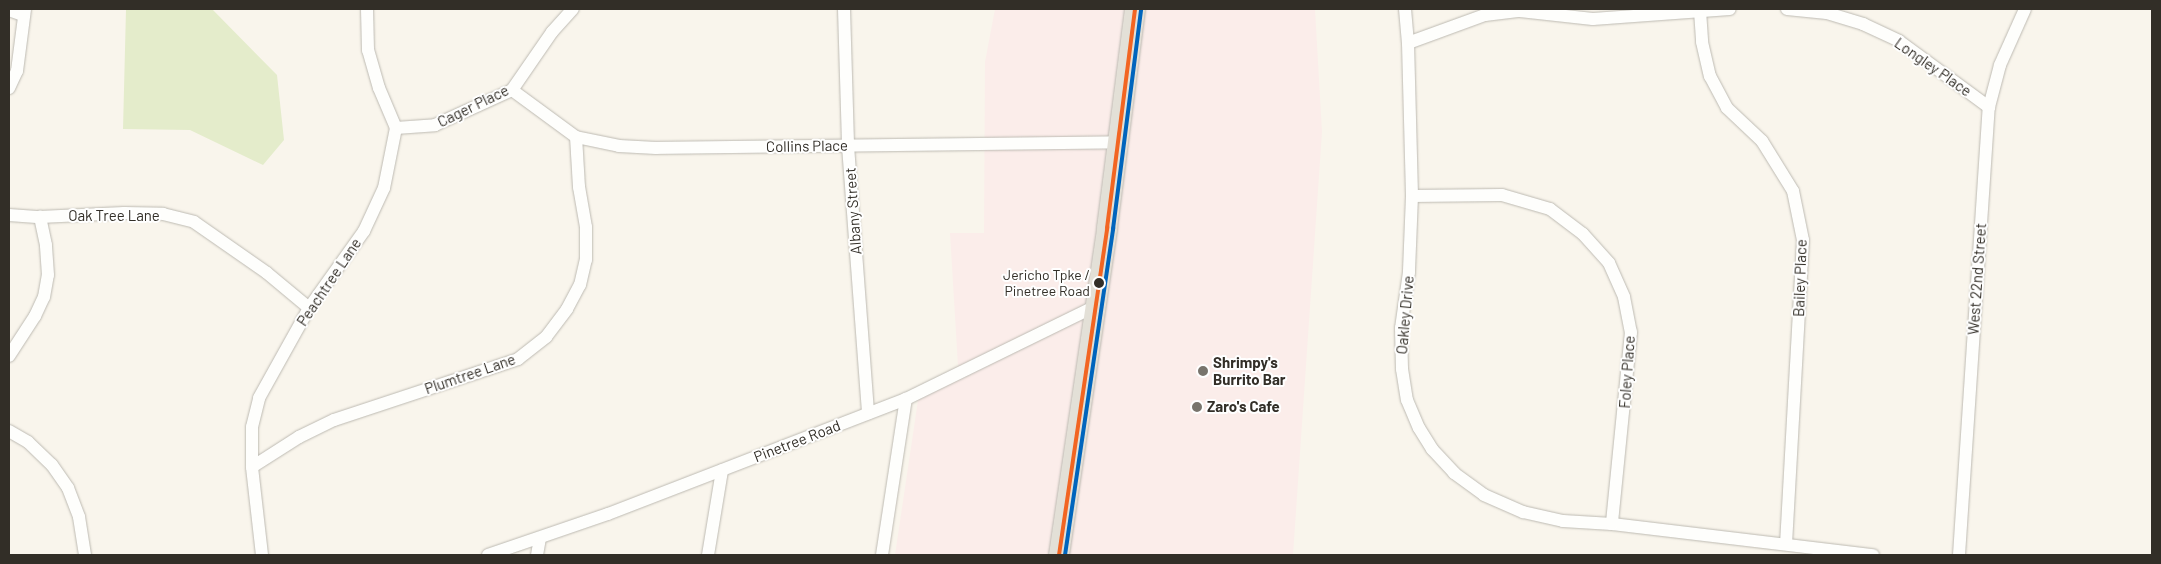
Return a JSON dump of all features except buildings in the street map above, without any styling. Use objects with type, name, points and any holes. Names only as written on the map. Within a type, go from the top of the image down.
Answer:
[{"type":"main road","points":[[1059,555],[1096,306],[1134,9]]},
{"type":"street","points":[[367,9],[368,50],[379,88],[396,128]]},
{"type":"street","name":"Cager Place","points":[[396,128],[436,125],[512,90],[552,32],[572,9]]},
{"type":"street","name":"Albany Street","points":[[844,9],[848,146],[868,413]]},
{"type":"street","name":"Oakley Drive","points":[[1405,9],[1408,43],[1412,196],[1409,272],[1402,328],[1402,369],[1407,400],[1419,428],[1432,449],[1454,473],[1484,495],[1523,512],[1563,521],[1612,524],[1873,555]]},
{"type":"street","points":[[1408,43],[1453,25],[1494,14],[1520,11],[1593,19],[1730,9]]},
{"type":"street","name":"Longley Place","points":[[1787,9],[1827,13],[1863,24],[1898,41],[1989,107]]},
{"type":"street","name":"West 22nd Street","points":[[1959,555],[1989,107],[2000,65],[2025,9]]},
{"type":"street","points":[[9,10],[24,12],[17,71],[9,88]]},
{"type":"street","name":"Bailey Place","points":[[1700,11],[1702,42],[1710,76],[1727,108],[1762,141],[1793,191],[1803,240],[1786,544]]},
{"type":"street","name":"Collins Place","points":[[512,90],[576,137],[619,146],[656,148],[1118,142]]},
{"type":"street","name":"Peachtree Lane","points":[[262,555],[252,467],[252,427],[259,398],[309,308],[364,231],[384,188],[396,128]]},
{"type":"street","name":"Plumtree Lane","points":[[252,467],[298,437],[334,420],[518,359],[546,337],[567,309],[580,285],[586,260],[586,227],[580,187],[576,137]]},
{"type":"street","name":"Foley Place","points":[[1412,196],[1502,195],[1550,209],[1583,234],[1609,263],[1624,297],[1631,332],[1612,524]]},
{"type":"street","name":"Oak Tree Lane","points":[[9,215],[40,217],[124,213],[163,214],[194,222],[260,268],[309,308]]},
{"type":"street","points":[[9,356],[35,316],[44,297],[48,275],[46,245],[40,217]]},
{"type":"street","name":"Pinetree Road","points":[[488,555],[540,538],[906,399],[1096,306]]},
{"type":"street","points":[[882,555],[906,399]]},
{"type":"street","points":[[9,431],[28,442],[52,465],[68,488],[79,517],[85,555]]},
{"type":"street","points":[[708,555],[722,470]]},
{"type":"street","points":[[537,555],[540,538]]},
{"type":"shaded area","points":[[995,9],[1315,9],[1322,132],[1293,555],[895,555],[920,387],[958,366],[950,233],[984,233],[985,62]]},
{"type":"green space","points":[[126,9],[212,9],[277,75],[284,140],[263,165],[190,130],[123,129]]},
{"type":"transit line","points":[[1059,555],[1107,228],[1135,9]]},
{"type":"transit line","points":[[1065,555],[1113,229],[1141,10]]},
{"type":"place","name":"Jericho Tpke / Pinetree Road","points":[[1099,283]]},
{"type":"place","name":"Shrimpy's Burrito Bar","points":[[1203,371]]},
{"type":"place","name":"Zaro's Cafe","points":[[1197,407]]}]
